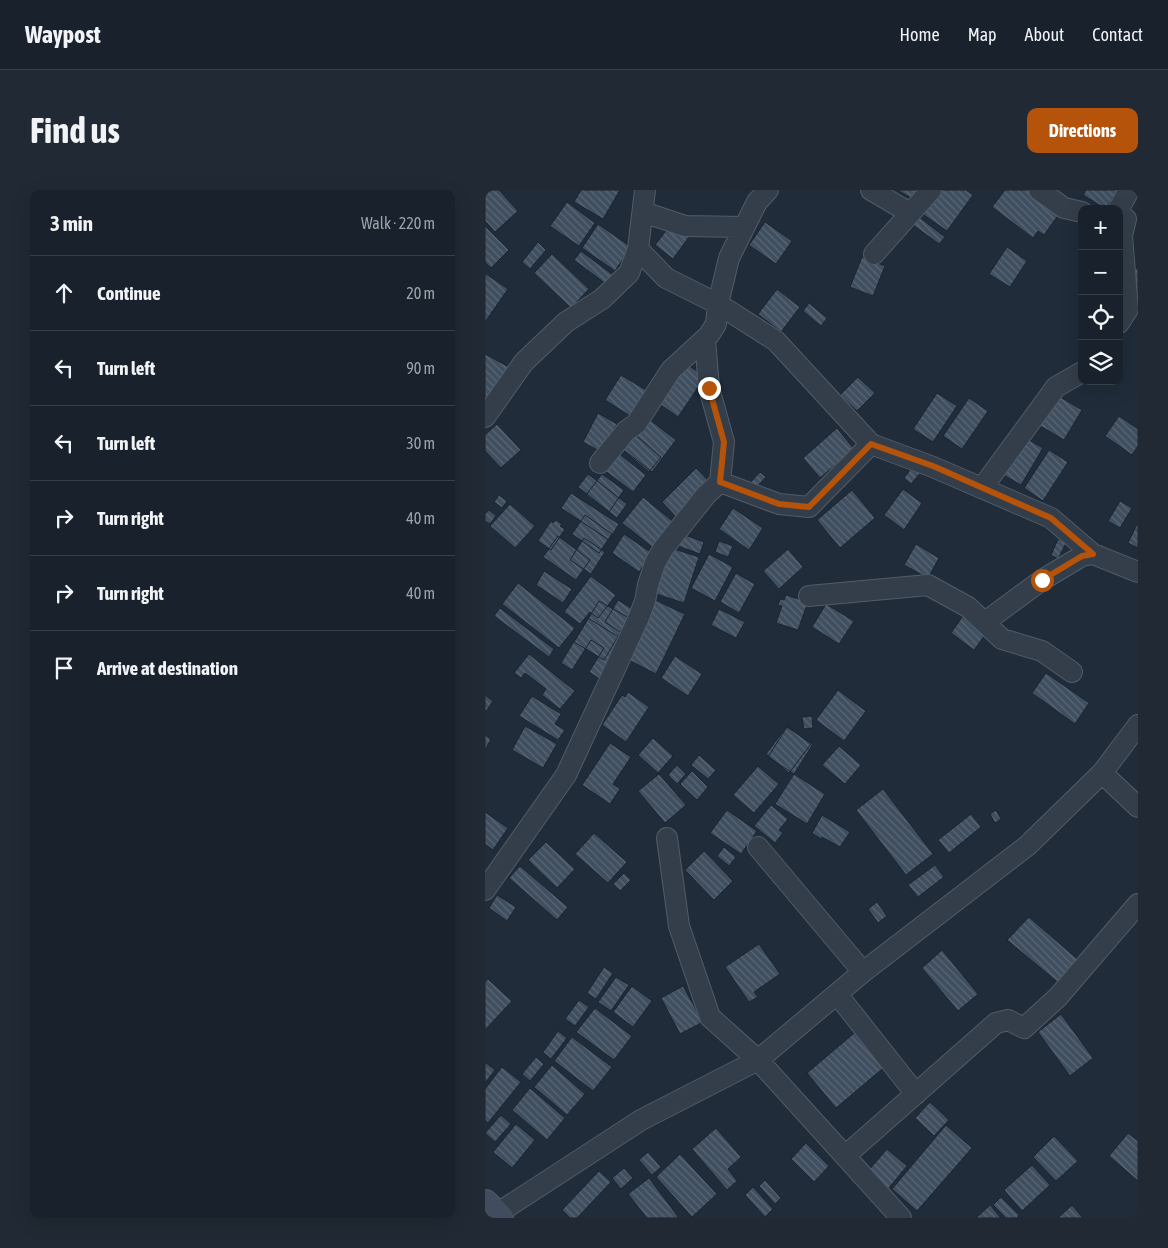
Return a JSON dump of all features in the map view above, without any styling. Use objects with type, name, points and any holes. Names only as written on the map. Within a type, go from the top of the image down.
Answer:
[{"type":"street","points":[[485,417],[523,362],[566,322],[602,299],[629,273],[638,249],[645,190]]},
{"type":"street","points":[[600,463],[626,432],[636,424],[671,370],[705,339],[716,324],[718,304],[729,258],[757,202],[768,190]]},
{"type":"street","points":[[871,190],[910,213]]},
{"type":"street","points":[[874,254],[931,190]]},
{"type":"street","points":[[1039,190],[1064,208],[1078,211]]},
{"type":"street","points":[[1123,316],[1128,308],[1122,236],[1129,190]]},
{"type":"street","points":[[643,212],[685,226],[744,227]]},
{"type":"street","points":[[638,249],[666,278],[718,304],[776,341],[871,444],[933,466],[1051,518],[1093,554],[1138,572]]},
{"type":"street","points":[[485,890],[566,775],[639,617],[658,558],[706,495],[720,482],[724,442],[709,388],[705,339]]},
{"type":"street","points":[[982,488],[1055,387],[1078,374]]},
{"type":"street","points":[[720,482],[779,504],[809,507],[871,444]]},
{"type":"street","points":[[985,622],[1042,580],[1082,556],[1093,554]]},
{"type":"street","points":[[809,596],[928,585],[968,607],[1002,638],[1042,651],[1073,672]]},
{"type":"street","points":[[493,1212],[641,1120],[758,1060],[863,972],[1027,846],[1102,773],[1138,725]]},
{"type":"street","points":[[1102,773],[1138,807]]},
{"type":"street","points":[[667,838],[679,926],[710,1017],[758,1060],[901,1218]]},
{"type":"street","points":[[758,847],[863,972]]},
{"type":"street","points":[[845,1156],[996,1023],[1007,1020],[1024,1028],[1058,997],[1138,904]]},
{"type":"street","points":[[837,994],[916,1094]]},
{"type":"building","points":[[485,190],[499,190],[518,211],[495,232],[485,221]]},
{"type":"building","points":[[581,190],[620,190],[603,219],[574,202]]},
{"type":"building","points":[[897,190],[915,190],[921,194],[917,201]]},
{"type":"building","points":[[936,190],[966,190],[973,195],[947,231],[921,213]]},
{"type":"building","points":[[1005,190],[1035,190],[1062,210],[1044,235],[1038,231],[1033,238],[992,207]]},
{"type":"building","points":[[1086,190],[1118,190],[1109,205],[1099,205],[1083,195]]},
{"type":"building","points":[[567,202],[595,223],[579,246],[550,226]]},
{"type":"building","points":[[919,217],[945,237],[939,244],[913,225]]},
{"type":"building","points":[[765,222],[792,241],[776,264],[749,245]]},
{"type":"building","points":[[598,224],[631,247],[615,271],[582,248]]},
{"type":"building","points":[[671,224],[689,237],[673,259],[655,245]]},
{"type":"building","points":[[485,226],[509,250],[491,268],[485,262]]},
{"type":"building","points":[[538,242],[546,250],[530,269],[522,262]]},
{"type":"building","points":[[1007,247],[1027,261],[1010,287],[989,274]]},
{"type":"building","points":[[581,251],[613,275],[606,284],[574,260]]},
{"type":"building","points":[[552,254],[589,289],[571,308],[534,273]]},
{"type":"building","points":[[862,257],[885,266],[873,296],[850,287]]},
{"type":"building","points":[[1138,266],[1138,290],[1127,283]]},
{"type":"building","points":[[486,274],[508,289],[485,322],[485,276]]},
{"type":"building","points":[[777,289],[800,307],[781,332],[758,314]]},
{"type":"building","points":[[809,303],[827,318],[821,326],[803,311]]},
{"type":"building","points":[[485,354],[509,367],[485,410]]},
{"type":"building","points":[[685,363],[705,377],[678,417],[658,403]]},
{"type":"building","points":[[621,375],[651,393],[635,419],[605,400]]},
{"type":"building","points":[[858,377],[875,393],[857,411],[840,395]]},
{"type":"building","points":[[937,393],[957,406],[933,442],[913,429]]},
{"type":"building","points":[[1055,394],[1082,410],[1064,440],[1037,424]]},
{"type":"building","points":[[969,398],[988,411],[962,449],[943,436]]},
{"type":"building","points":[[598,413],[617,424],[601,452],[583,442]]},
{"type":"building","points":[[645,416],[676,440],[652,472],[621,448]]},
{"type":"building","points":[[1119,416],[1138,429],[1138,446],[1132,455],[1105,436]]},
{"type":"building","points":[[497,424],[521,450],[501,468],[485,451],[485,435]]},
{"type":"building","points":[[837,428],[854,449],[820,478],[803,458]]},
{"type":"building","points":[[632,432],[661,457],[649,472],[619,447]]},
{"type":"building","points":[[1022,436],[1043,448],[1021,485],[1000,473]]},
{"type":"building","points":[[1049,450],[1068,462],[1043,501],[1024,488]]},
{"type":"building","points":[[617,452],[646,475],[633,492],[604,470]]},
{"type":"building","points":[[913,466],[921,472],[911,484],[904,478]]},
{"type":"building","points":[[696,468],[713,486],[679,520],[662,502]]},
{"type":"building","points":[[760,472],[766,477],[755,489],[749,484]]},
{"type":"building","points":[[588,474],[627,504],[617,518],[578,487]]},
{"type":"building","points":[[602,474],[624,490],[609,512],[586,495]]},
{"type":"building","points":[[903,489],[922,503],[904,530],[884,515]]},
{"type":"building","points":[[852,490],[875,518],[840,548],[817,520]]},
{"type":"building","points":[[571,493],[619,524],[609,540],[561,508]]},
{"type":"building","points":[[499,495],[507,501],[502,508],[494,502]]},
{"type":"building","points":[[643,497],[676,524],[656,550],[622,523]]},
{"type":"building","points":[[1120,501],[1132,508],[1120,528],[1108,521]]},
{"type":"building","points":[[510,504],[535,526],[515,548],[490,526]]},
{"type":"building","points":[[733,508],[763,528],[749,550],[719,529]]},
{"type":"building","points":[[489,510],[496,516],[490,524],[485,521],[485,514]]},
{"type":"building","points":[[585,515],[612,534],[599,553],[572,534]]},
{"type":"building","points":[[556,520],[565,529],[551,550],[538,541],[551,521],[553,523]]},
{"type":"building","points":[[1138,522],[1138,548],[1128,543]]},
{"type":"building","points":[[624,534],[652,553],[639,572],[612,553]]},
{"type":"building","points":[[682,534],[704,542],[700,554],[678,546]]},
{"type":"building","points":[[558,536],[590,560],[576,580],[543,557]]},
{"type":"building","points":[[584,538],[605,552],[591,574],[570,560]]},
{"type":"building","points":[[1058,539],[1066,543],[1058,559],[1051,555]]},
{"type":"building","points":[[719,541],[733,546],[728,557],[715,552]]},
{"type":"building","points":[[916,544],[939,558],[928,578],[904,565]]},
{"type":"building","points":[[668,547],[699,557],[684,603],[653,593]]},
{"type":"building","points":[[788,549],[803,567],[779,589],[763,571]]},
{"type":"building","points":[[709,554],[733,567],[715,601],[691,588]]},
{"type":"building","points":[[544,571],[572,589],[563,603],[536,585]]},
{"type":"building","points":[[736,573],[755,584],[739,613],[720,602]]},
{"type":"building","points":[[591,576],[616,595],[598,618],[590,612],[580,624],[564,612]]},
{"type":"building","points":[[518,583],[575,628],[559,648],[502,604]]},
{"type":"building","points":[[786,595],[808,602],[798,630],[776,623],[782,606],[778,605],[780,599],[784,600]]},
{"type":"building","points":[[618,600],[637,612],[623,634],[605,622]]},
{"type":"building","points":[[655,600],[685,614],[656,674],[627,659]]},
{"type":"building","points":[[599,601],[629,618],[604,660],[574,642]]},
{"type":"building","points":[[826,604],[854,621],[839,644],[812,627]]},
{"type":"building","points":[[500,608],[554,649],[549,657],[494,616]]},
{"type":"building","points":[[719,609],[745,622],[736,638],[711,625]]},
{"type":"building","points":[[965,613],[988,631],[974,650],[951,633]]},
{"type":"building","points":[[588,618],[625,641],[601,680],[589,672],[604,648],[591,640],[572,670],[561,663]]},
{"type":"building","points":[[529,654],[575,691],[560,709],[542,695],[546,689],[525,673],[521,678],[514,673]]},
{"type":"building","points":[[675,656],[702,674],[688,696],[661,678]]},
{"type":"building","points":[[1046,673],[1089,703],[1075,724],[1032,693]]},
{"type":"building","points":[[838,690],[866,711],[844,741],[816,720]]},
{"type":"building","points":[[628,692],[649,707],[626,742],[602,725],[622,695],[625,697]]},
{"type":"building","points":[[485,695],[493,701],[485,713]]},
{"type":"building","points":[[532,696],[561,714],[555,724],[565,730],[558,740],[519,716]]},
{"type":"building","points":[[812,716],[813,728],[804,729],[802,717]]},
{"type":"building","points":[[525,726],[557,744],[543,768],[512,750]]},
{"type":"building","points":[[787,726],[811,744],[789,773],[766,754]]},
{"type":"building","points":[[787,727],[813,744],[794,774],[768,757]]},
{"type":"building","points":[[485,735],[491,739],[485,750]]},
{"type":"building","points":[[653,738],[673,756],[658,773],[638,755]]},
{"type":"building","points":[[610,743],[631,757],[613,784],[620,789],[610,804],[582,785]]},
{"type":"building","points":[[839,746],[861,765],[845,784],[822,765]]},
{"type":"building","points":[[699,755],[716,770],[708,779],[691,765]]},
{"type":"building","points":[[677,765],[686,774],[677,784],[668,775]]},
{"type":"building","points":[[758,766],[779,784],[754,813],[733,795]]},
{"type":"building","points":[[692,771],[708,787],[697,800],[680,784]]},
{"type":"building","points":[[659,774],[686,805],[665,823],[638,791]]},
{"type":"building","points":[[794,774],[825,794],[807,824],[775,804]]},
{"type":"building","points":[[883,789],[933,854],[906,875],[856,810]]},
{"type":"building","points":[[771,805],[788,819],[779,830],[783,833],[775,843],[754,826]]},
{"type":"building","points":[[727,810],[757,831],[741,854],[710,833]]},
{"type":"building","points":[[996,810],[1001,819],[995,823],[990,814]]},
{"type":"building","points":[[485,812],[508,828],[493,850],[485,844]]},
{"type":"building","points":[[971,814],[981,827],[949,853],[938,840]]},
{"type":"building","points":[[822,815],[850,832],[840,847],[812,833]]},
{"type":"building","points":[[594,833],[627,862],[608,883],[575,854]]},
{"type":"building","points":[[546,842],[575,869],[557,888],[528,860]]},
{"type":"building","points":[[724,847],[736,857],[729,866],[717,856]]},
{"type":"building","points":[[704,851],[733,881],[714,900],[685,870]]},
{"type":"building","points":[[935,865],[944,877],[918,897],[908,885]]},
{"type":"building","points":[[520,866],[568,907],[557,920],[509,878]]},
{"type":"building","points":[[624,873],[631,880],[620,891],[613,884]]},
{"type":"building","points":[[497,895],[516,907],[507,921],[489,908]]},
{"type":"building","points":[[877,902],[887,916],[878,923],[868,909]]},
{"type":"building","points":[[1029,917],[1082,963],[1060,984],[1007,940]]},
{"type":"building","points":[[759,944],[780,974],[754,992],[758,997],[749,1002],[725,967]]},
{"type":"building","points":[[942,950],[978,994],[958,1011],[922,968]]},
{"type":"building","points":[[604,967],[613,973],[596,999],[587,993]]},
{"type":"building","points":[[616,977],[629,985],[611,1011],[598,1002]]},
{"type":"building","points":[[488,979],[512,1001],[485,1030],[485,982]]},
{"type":"building","points":[[632,986],[652,1001],[633,1027],[613,1012]]},
{"type":"building","points":[[683,986],[703,1022],[680,1034],[661,998]]},
{"type":"building","points":[[579,1000],[589,1007],[575,1026],[565,1019]]},
{"type":"building","points":[[595,1008],[632,1036],[614,1060],[576,1032]]},
{"type":"building","points":[[1061,1014],[1093,1058],[1070,1076],[1038,1032]]},
{"type":"building","points":[[859,1029],[888,1064],[836,1108],[807,1073]]},
{"type":"building","points":[[558,1031],[567,1038],[551,1059],[543,1052]]},
{"type":"building","points":[[572,1037],[612,1067],[593,1091],[554,1061]]},
{"type":"building","points":[[536,1057],[544,1064],[530,1081],[522,1074]]},
{"type":"building","points":[[485,1062],[495,1070],[485,1083]]},
{"type":"building","points":[[552,1065],[585,1094],[567,1115],[534,1087]]},
{"type":"building","points":[[502,1067],[521,1082],[488,1123],[485,1120],[485,1089]]},
{"type":"building","points":[[530,1088],[565,1118],[547,1140],[512,1110]]},
{"type":"building","points":[[930,1102],[949,1120],[934,1136],[915,1118]]},
{"type":"building","points":[[501,1115],[511,1124],[495,1142],[485,1133]]},
{"type":"building","points":[[516,1124],[535,1140],[512,1168],[493,1152]]},
{"type":"building","points":[[946,1125],[972,1148],[917,1211],[892,1189]]},
{"type":"building","points":[[716,1128],[741,1157],[728,1169],[737,1181],[727,1190],[692,1149]]},
{"type":"building","points":[[1128,1133],[1138,1141],[1138,1181],[1109,1156]]},
{"type":"building","points":[[1054,1136],[1078,1161],[1056,1181],[1033,1157]]},
{"type":"building","points":[[806,1143],[829,1166],[814,1182],[791,1159]]},
{"type":"building","points":[[887,1149],[907,1166],[888,1189],[868,1171]]},
{"type":"building","points":[[648,1152],[661,1167],[652,1175],[639,1160]]},
{"type":"building","points":[[680,1154],[717,1194],[692,1217],[656,1177]]},
{"type":"building","points":[[1032,1165],[1050,1185],[1022,1211],[1004,1190]]},
{"type":"building","points":[[624,1168],[633,1178],[621,1189],[612,1178]]},
{"type":"building","points":[[599,1171],[611,1182],[577,1218],[570,1218],[562,1210]]},
{"type":"building","points":[[649,1178],[679,1218],[647,1218],[628,1194]]},
{"type":"building","points":[[765,1180],[781,1198],[775,1204],[759,1186]]},
{"type":"building","points":[[753,1187],[773,1209],[765,1217],[745,1195]]},
{"type":"building","points":[[1001,1197],[1019,1215],[1017,1218],[1006,1218],[993,1205]]},
{"type":"building","points":[[990,1205],[1001,1218],[976,1218]]},
{"type":"building","points":[[1072,1205],[1083,1218],[1058,1218]]},
{"type":"route","points":[[709,388],[724,442],[720,482],[779,504],[809,507],[871,444],[933,466],[1051,518],[1093,554],[1082,556],[1042,580]]}]
